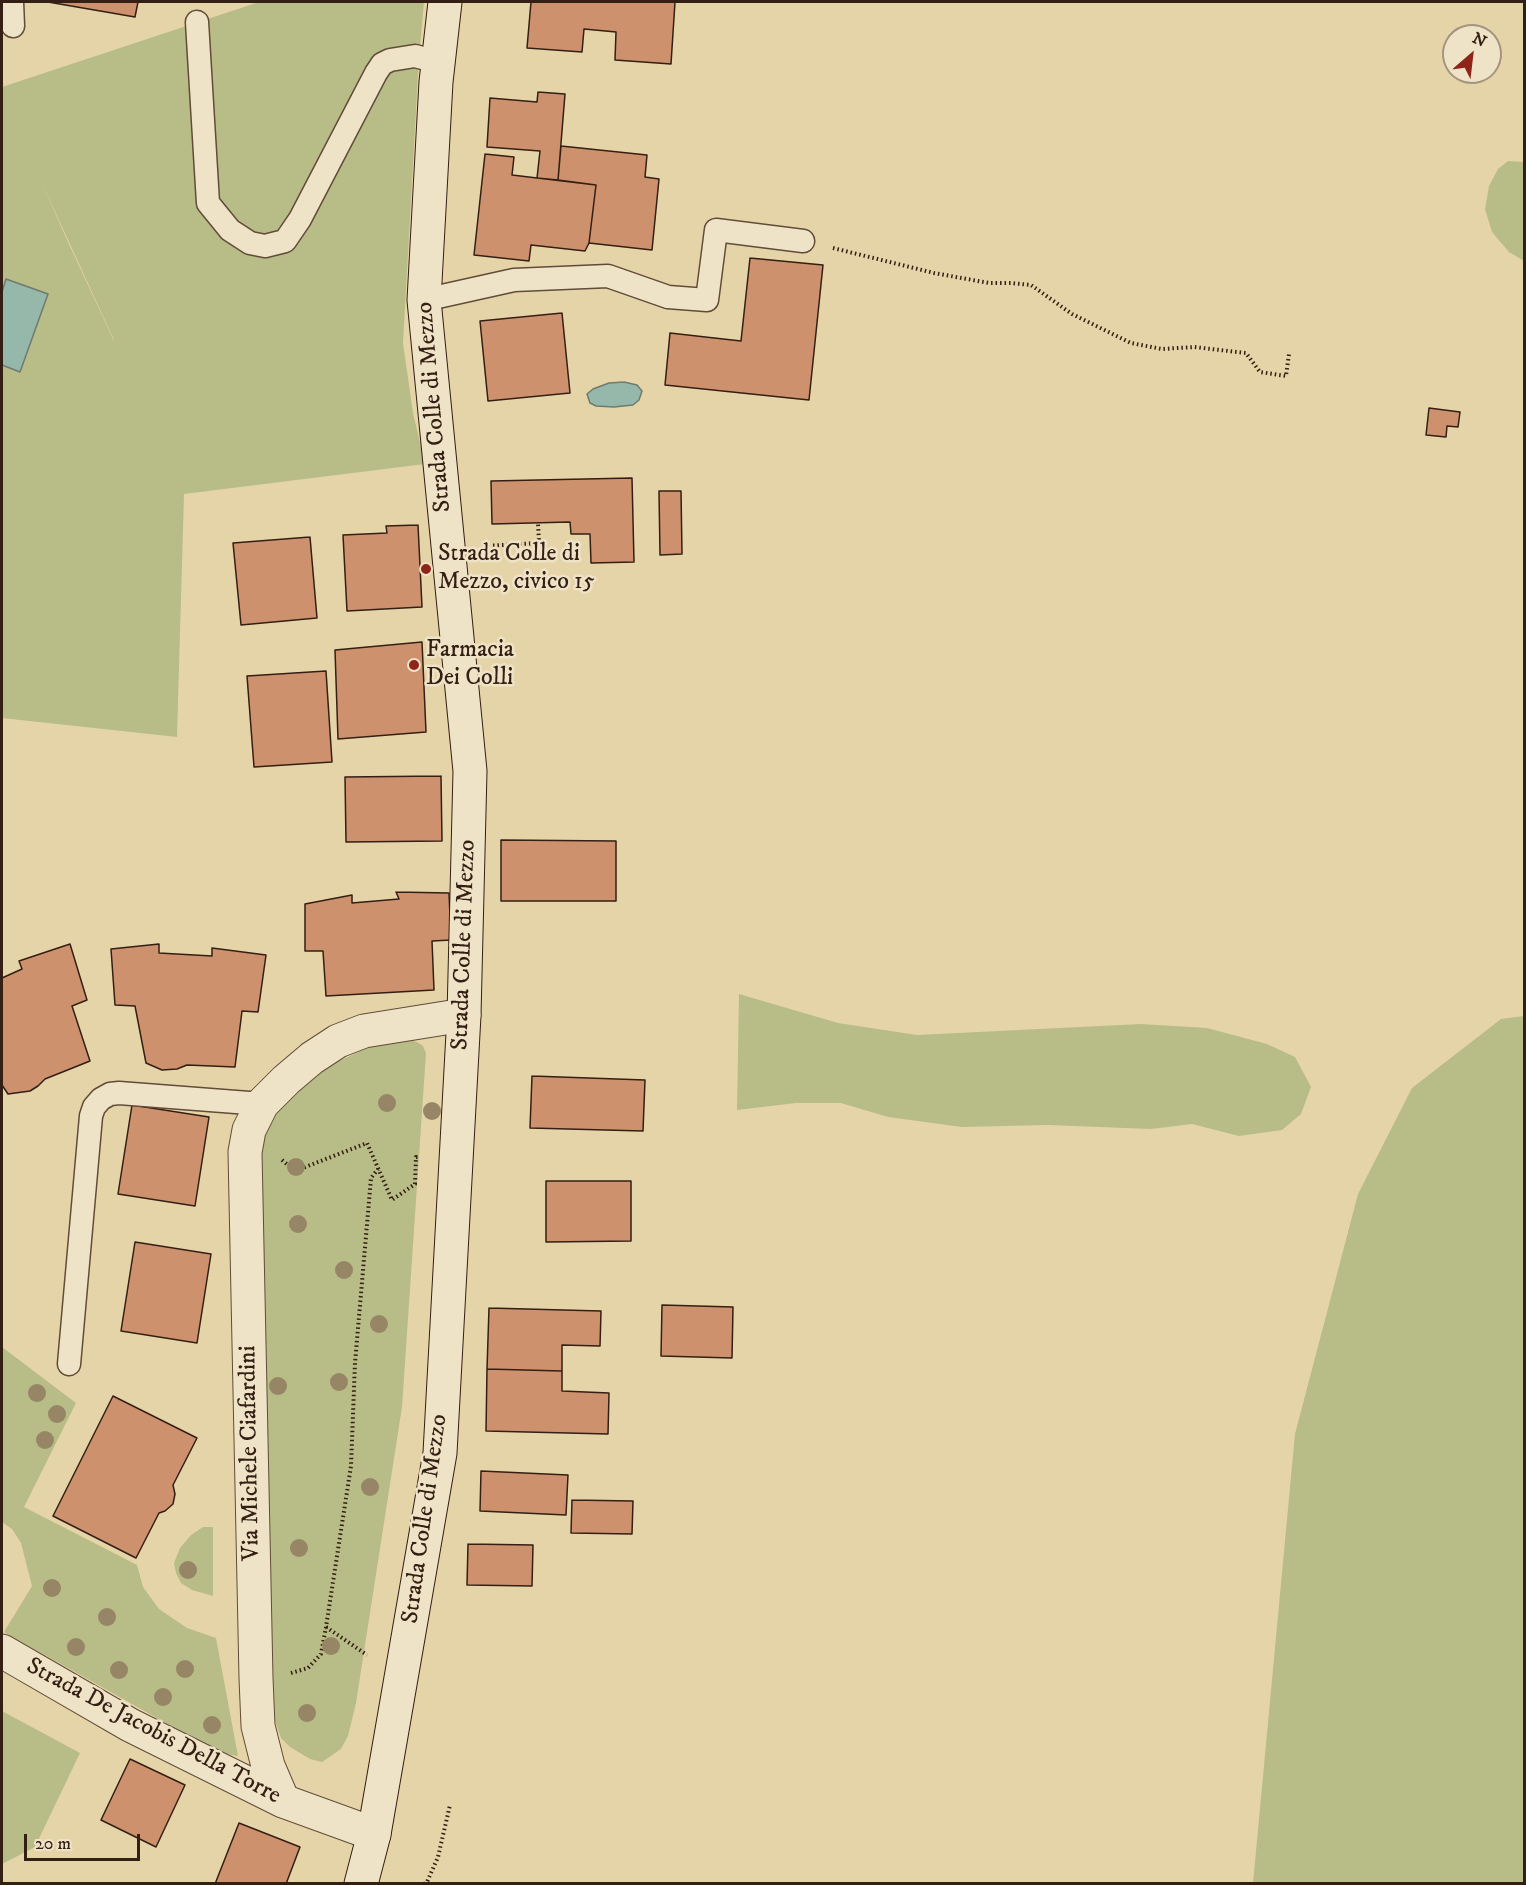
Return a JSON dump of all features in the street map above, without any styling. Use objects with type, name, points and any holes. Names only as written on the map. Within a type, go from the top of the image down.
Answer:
[{"type":"street","name":"Strada Colle di Mezzo","points":[[361,1884],[374,1834],[441,1453],[464,1015],[470,771],[424,300],[438,62],[445,2]]},
{"type":"street","name":"Via Michele Ciafardini","points":[[283,1801],[268,1766],[258,1726],[244,1152],[249,1130],[262,1104],[286,1080],[338,1041],[364,1031],[464,1015]]},
{"type":"street","name":"Strada De Jacobis Della Torre","points":[[2,1651],[130,1725],[283,1801],[374,1834]]},
{"type":"lane","points":[[12,2],[13,26]]},
{"type":"lane","points":[[197,22],[208,203],[230,230],[250,243],[265,246],[285,241],[300,219],[382,64],[390,60],[415,56],[438,62]]},
{"type":"lane","points":[[424,300],[514,280],[608,276],[669,297],[707,300],[716,230],[803,241]]},
{"type":"lane","points":[[69,1364],[91,1116],[94,1107],[101,1099],[110,1094],[119,1093],[262,1104]]},
{"type":"path","points":[[803,241],[934,273],[989,283],[1011,282],[1031,285],[1072,314],[1131,343],[1162,349],[1194,347],[1246,353],[1260,372],[1286,376],[1289,354]]},
{"type":"path","points":[[478,546],[539,543],[538,523]]},
{"type":"path","points":[[279,1158],[295,1171],[367,1143],[392,1200],[415,1184],[416,1157],[424,1157]]},
{"type":"path","points":[[288,1674],[308,1668],[321,1654],[326,1627],[351,1466],[355,1363],[371,1178],[378,1169]]},
{"type":"path","points":[[326,1627],[368,1655]]},
{"type":"path","points":[[424,1884],[438,1857],[450,1804]]},
{"type":"green space","points":[[259,2],[424,2],[403,343],[413,413],[425,464],[184,494],[177,737],[2,718],[2,365],[21,371],[6,279],[2,292],[2,87]],"holes":[[[41,181],[114,341],[68,242]]]},
{"type":"green space","points":[[1508,161],[1524,162],[1524,261],[1509,252],[1492,232],[1485,209],[1489,186],[1498,169]]},
{"type":"green space","points":[[739,994],[838,1023],[917,1035],[1141,1024],[1207,1028],[1267,1044],[1295,1057],[1311,1087],[1301,1114],[1282,1130],[1239,1136],[1192,1124],[1151,1129],[1048,1125],[962,1127],[888,1117],[841,1103],[796,1103],[737,1110]]},
{"type":"green space","points":[[1524,1016],[1524,1883],[1253,1883],[1295,1434],[1358,1194],[1412,1088],[1501,1019]]},
{"type":"green space","points":[[403,1038],[417,1042],[423,1046],[426,1053],[402,1407],[356,1703],[348,1736],[341,1749],[322,1762],[310,1759],[290,1747],[281,1738],[274,1718],[262,1530],[261,1131],[282,1106],[329,1066],[385,1039]]},
{"type":"green space","points":[[2,1347],[76,1403],[24,1507],[137,1565],[143,1587],[159,1609],[187,1628],[216,1638],[238,1756],[219,1753],[4,1632],[32,1586],[21,1543],[12,1529],[2,1522]]},
{"type":"green space","points":[[203,1527],[213,1527],[213,1596],[192,1590],[181,1583],[174,1563],[180,1548],[191,1535]]},
{"type":"green space","points":[[2,1711],[80,1753],[35,1847],[2,1864]]},
{"type":"shaded area","points":[[6,279],[48,294],[20,372],[2,365],[2,292]]},
{"type":"shaded area","points":[[624,382],[637,385],[642,391],[639,400],[633,405],[614,407],[596,406],[590,403],[587,394],[593,389],[609,383]]},
{"type":"building","points":[[48,2],[138,2],[135,17]]},
{"type":"building","points":[[531,2],[675,2],[671,64],[615,60],[616,32],[584,29],[582,52],[527,48]]},
{"type":"building","points":[[538,92],[565,94],[558,180],[537,178],[540,151],[487,147],[490,98],[537,102]]},
{"type":"building","points":[[561,146],[647,155],[645,177],[659,179],[652,250],[589,243],[596,185],[558,180]]},
{"type":"building","points":[[485,154],[514,157],[512,175],[596,185],[589,243],[585,251],[531,245],[529,261],[474,255]]},
{"type":"building","points":[[750,258],[823,265],[809,400],[665,385],[670,333],[741,341]]},
{"type":"building","points":[[562,313],[570,393],[488,401],[480,321]]},
{"type":"building","points":[[1429,408],[1460,412],[1458,427],[1447,426],[1446,437],[1426,435]]},
{"type":"building","points":[[632,478],[634,562],[591,563],[590,534],[571,534],[570,522],[492,524],[491,481]]},
{"type":"building","points":[[659,491],[681,491],[682,554],[660,555]]},
{"type":"building","points":[[418,525],[422,607],[347,611],[343,535],[387,533],[386,526]]},
{"type":"building","points":[[310,537],[317,618],[241,625],[233,543]]},
{"type":"building","points":[[422,642],[426,732],[338,739],[335,650]]},
{"type":"building","points":[[326,671],[332,762],[254,767],[247,676]]},
{"type":"building","points":[[441,776],[442,841],[346,842],[345,777]]},
{"type":"building","points":[[501,840],[616,841],[616,901],[501,901]]},
{"type":"building","points":[[396,892],[449,893],[451,940],[432,941],[434,990],[326,996],[323,951],[305,951],[305,904],[352,895],[352,903],[399,899]]},
{"type":"building","points":[[70,944],[87,1000],[72,1006],[90,1061],[45,1079],[30,1091],[8,1094],[2,1085],[2,978],[22,969],[19,961]]},
{"type":"building","points":[[159,944],[159,953],[212,956],[212,948],[266,955],[258,1012],[242,1011],[235,1067],[187,1065],[177,1069],[162,1070],[146,1063],[135,1006],[115,1005],[111,949]]},
{"type":"building","points":[[532,1076],[645,1080],[643,1131],[530,1128]]},
{"type":"building","points":[[132,1105],[209,1117],[195,1206],[118,1194]]},
{"type":"building","points":[[546,1181],[631,1181],[631,1241],[546,1242]]},
{"type":"building","points":[[135,1242],[211,1254],[197,1343],[121,1331]]},
{"type":"building","points":[[662,1305],[733,1307],[732,1358],[661,1356]]},
{"type":"building","points":[[489,1308],[601,1311],[600,1346],[562,1345],[562,1371],[487,1369]]},
{"type":"building","points":[[487,1369],[562,1371],[562,1391],[609,1393],[608,1434],[486,1431]]},
{"type":"building","points":[[113,1396],[197,1438],[173,1485],[175,1494],[173,1504],[159,1513],[136,1558],[53,1516]]},
{"type":"building","points":[[481,1471],[568,1475],[566,1515],[480,1511]]},
{"type":"building","points":[[572,1500],[633,1501],[632,1534],[571,1533]]},
{"type":"building","points":[[468,1544],[533,1545],[532,1586],[467,1585]]},
{"type":"building","points":[[130,1759],[185,1785],[156,1847],[101,1820]]},
{"type":"building","points":[[239,1823],[300,1847],[286,1884],[215,1884]]},
{"type":"place","name":"Strada Colle di Mezzo, civico 15","points":[[426,569]]},
{"type":"place","name":"Farmacia Dei Colli","points":[[414,665]]}]
